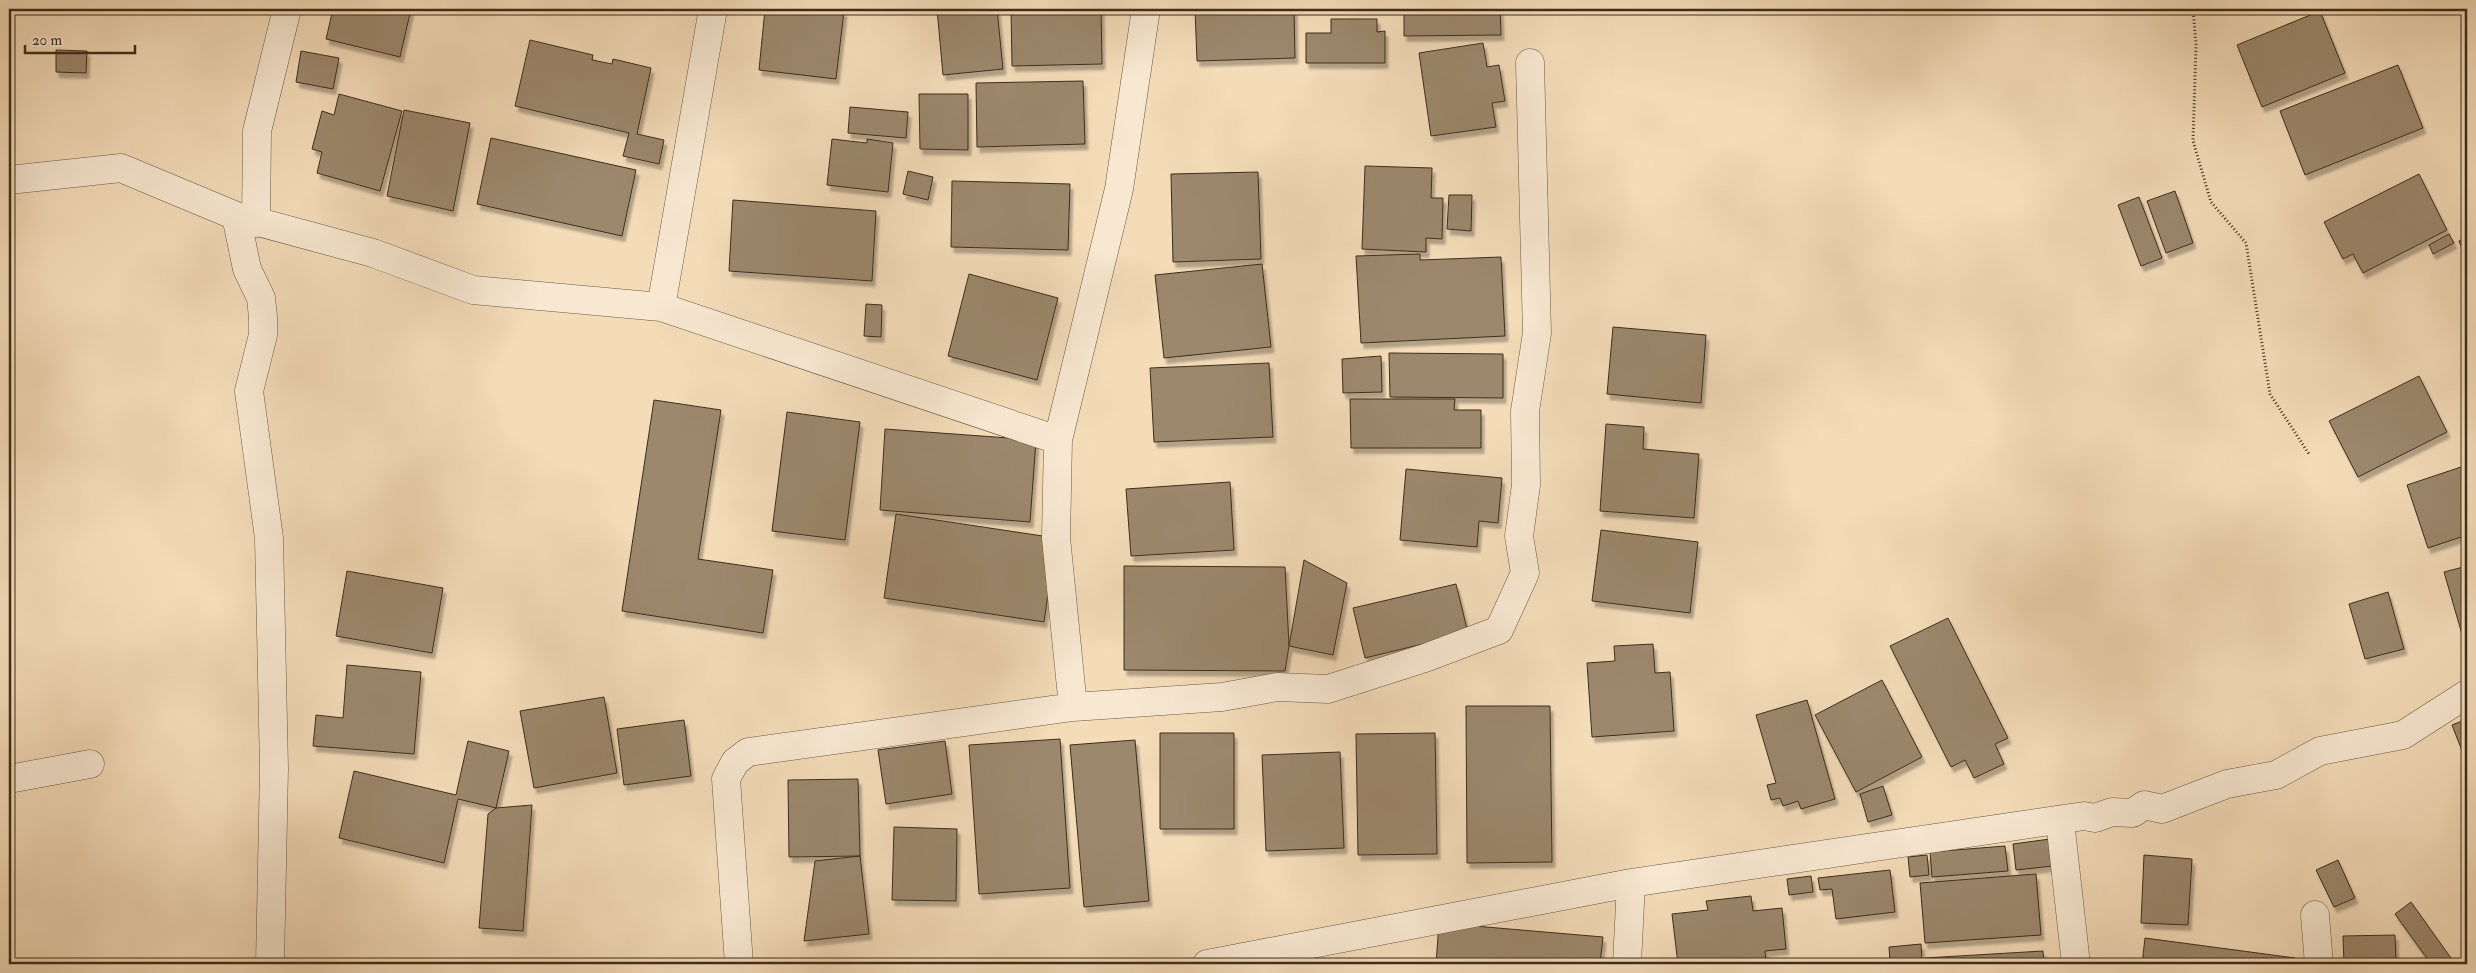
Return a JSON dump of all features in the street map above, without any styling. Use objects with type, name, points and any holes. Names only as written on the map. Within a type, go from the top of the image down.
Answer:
[{"type":"street","points":[[270,964],[274,768],[270,538],[249,391],[263,335],[263,317],[261,298],[248,269],[246,219],[256,130],[287,9]]},
{"type":"street","points":[[660,307],[713,9]]},
{"type":"street","points":[[1073,707],[1056,538],[1058,440],[1118,189],[1146,9]]},
{"type":"street","points":[[739,964],[726,779],[736,762],[748,752],[1073,707],[1222,697],[1277,687],[1328,689],[1424,658],[1500,630],[1525,573],[1519,536],[1526,485],[1525,411],[1538,333],[1530,64]]},
{"type":"street","points":[[9,180],[122,168],[246,219],[373,253],[473,290],[660,307],[1058,440]]},
{"type":"street","points":[[1207,964],[1631,883],[2084,816],[2095,818],[2112,812],[2133,813],[2144,805],[2162,809],[2196,798],[2227,784],[2276,775],[2320,751],[2403,735],[2467,694]]},
{"type":"street","points":[[9,778],[90,764]]},
{"type":"street","points":[[2060,821],[2076,964]]},
{"type":"street","points":[[1627,964],[1631,883]]},
{"type":"street","points":[[2315,915],[2319,964]]},
{"type":"path","points":[[2192,9],[2196,46],[2193,141],[2211,202],[2246,243],[2270,394],[2309,454]]},
{"type":"building","points":[[333,9],[411,9],[400,57],[326,39]]},
{"type":"building","points":[[765,9],[844,11],[836,79],[759,70]]},
{"type":"building","points":[[937,9],[997,9],[1003,69],[943,75]]},
{"type":"building","points":[[1011,9],[1101,9],[1102,64],[1012,66]]},
{"type":"building","points":[[1195,9],[1294,9],[1295,58],[1197,61]]},
{"type":"building","points":[[1404,9],[1500,9],[1501,35],[1404,36]]},
{"type":"building","points":[[2320,11],[2345,73],[2262,107],[2237,45]]},
{"type":"building","points":[[1331,19],[1377,19],[1377,32],[1385,31],[1385,63],[1306,63],[1306,33],[1331,33]]},
{"type":"building","points":[[530,40],[593,55],[592,60],[612,64],[613,59],[651,68],[637,134],[664,140],[659,164],[623,156],[629,133],[515,106]]},
{"type":"building","points":[[1483,43],[1487,67],[1499,65],[1505,101],[1492,103],[1496,127],[1431,136],[1419,53]]},
{"type":"building","points":[[56,50],[87,51],[86,73],[56,72]]},
{"type":"building","points":[[301,51],[339,58],[333,89],[296,82]]},
{"type":"building","points":[[2398,65],[2423,128],[2305,175],[2280,111]]},
{"type":"building","points":[[1083,81],[1085,144],[977,147],[976,83]]},
{"type":"building","points":[[339,94],[402,111],[380,191],[317,173],[322,152],[312,149],[322,111],[334,115]]},
{"type":"building","points":[[919,94],[968,94],[968,150],[920,149]]},
{"type":"building","points":[[850,107],[908,112],[906,138],[848,133]]},
{"type":"building","points":[[404,110],[470,123],[453,211],[387,196]]},
{"type":"building","points":[[491,138],[636,170],[622,236],[477,204]]},
{"type":"building","points":[[832,139],[867,143],[867,139],[893,143],[888,192],[827,185]]},
{"type":"building","points":[[1365,166],[1432,168],[1431,198],[1443,198],[1442,239],[1426,238],[1426,252],[1362,249]]},
{"type":"building","points":[[908,171],[933,177],[928,200],[903,194]]},
{"type":"building","points":[[1258,172],[1261,259],[1173,262],[1171,174]]},
{"type":"building","points":[[2419,174],[2447,230],[2363,273],[2353,254],[2343,259],[2324,222]]},
{"type":"building","points":[[952,181],[1070,184],[1068,250],[951,247]]},
{"type":"building","points":[[2175,191],[2193,243],[2166,253],[2147,201]]},
{"type":"building","points":[[1449,195],[1472,195],[1471,231],[1447,229]]},
{"type":"building","points":[[2139,197],[2162,258],[2141,266],[2118,205]]},
{"type":"building","points":[[733,200],[876,211],[872,281],[729,271]]},
{"type":"building","points":[[2449,234],[2454,243],[2433,254],[2429,245]]},
{"type":"building","points":[[2467,237],[2467,261],[2459,241]]},
{"type":"building","points":[[1420,254],[1420,260],[1501,257],[1505,336],[1361,343],[1356,256]]},
{"type":"building","points":[[1262,264],[1271,347],[1164,358],[1155,275]]},
{"type":"building","points":[[969,274],[1058,298],[1037,380],[948,356]]},
{"type":"building","points":[[866,304],[882,305],[881,337],[864,336]]},
{"type":"building","points":[[1613,327],[1706,335],[1701,403],[1607,394]]},
{"type":"building","points":[[1389,353],[1503,354],[1503,398],[1390,397]]},
{"type":"building","points":[[1381,356],[1382,392],[1343,393],[1342,359]]},
{"type":"building","points":[[1269,363],[1273,437],[1154,442],[1150,368]]},
{"type":"building","points":[[2419,376],[2447,432],[2358,477],[2329,421]]},
{"type":"building","points":[[1350,399],[1455,399],[1454,410],[1481,410],[1481,448],[1351,448]]},
{"type":"building","points":[[654,400],[721,410],[698,559],[773,570],[763,633],[622,611]]},
{"type":"building","points":[[787,412],[860,422],[845,540],[772,531]]},
{"type":"building","points":[[1606,424],[1644,427],[1643,449],[1699,454],[1694,518],[1600,511]]},
{"type":"building","points":[[885,429],[1036,440],[1030,522],[880,510]]},
{"type":"building","points":[[2467,465],[2467,535],[2428,548],[2407,485]]},
{"type":"building","points":[[1406,469],[1502,478],[1498,523],[1479,521],[1477,547],[1400,540]]},
{"type":"building","points":[[1230,482],[1234,550],[1131,556],[1126,489]]},
{"type":"building","points":[[896,514],[1056,538],[1044,622],[884,598]]},
{"type":"building","points":[[1601,530],[1698,542],[1690,613],[1592,601]]},
{"type":"building","points":[[1304,560],[1347,583],[1333,655],[1289,646]]},
{"type":"building","points":[[1124,566],[1285,567],[1289,646],[1285,671],[1124,670]]},
{"type":"building","points":[[2467,566],[2467,640],[2464,641],[2444,572]]},
{"type":"building","points":[[347,571],[443,588],[432,653],[336,636]]},
{"type":"building","points":[[1456,584],[1468,633],[1365,658],[1353,608]]},
{"type":"building","points":[[2388,592],[2404,649],[2365,659],[2349,604]]},
{"type":"building","points":[[1948,618],[2008,738],[1995,744],[2004,764],[1974,778],[1965,760],[1951,767],[1890,646]]},
{"type":"building","points":[[1653,644],[1655,673],[1670,672],[1674,731],[1592,737],[1587,663],[1615,661],[1614,646]]},
{"type":"building","points":[[347,665],[421,672],[414,754],[313,746],[316,715],[343,718]]},
{"type":"building","points":[[1882,680],[1922,757],[1856,792],[1815,715]]},
{"type":"building","points":[[604,697],[617,773],[534,788],[520,711]]},
{"type":"building","points":[[1807,700],[1835,799],[1801,809],[1798,801],[1783,806],[1780,798],[1771,800],[1767,785],[1776,783],[1756,715]]},
{"type":"building","points":[[1466,706],[1550,706],[1552,862],[1467,863]]},
{"type":"building","points":[[2467,719],[2467,751],[2463,753],[2452,725]]},
{"type":"building","points":[[684,720],[691,776],[624,785],[617,729]]},
{"type":"building","points":[[1160,733],[1234,733],[1234,829],[1160,829]]},
{"type":"building","points":[[1435,733],[1437,854],[1358,855],[1356,734]]},
{"type":"building","points":[[1060,739],[1070,888],[979,894],[969,745]]},
{"type":"building","points":[[1135,740],[1149,901],[1084,907],[1070,745]]},
{"type":"building","points":[[468,741],[509,751],[496,808],[458,799],[444,863],[339,838],[354,771],[456,795]]},
{"type":"building","points":[[945,741],[952,794],[886,804],[878,750]]},
{"type":"building","points":[[1340,752],[1344,848],[1266,851],[1262,755]]},
{"type":"building","points":[[858,779],[860,856],[789,857],[788,780]]},
{"type":"building","points":[[1883,786],[1892,815],[1868,822],[1860,794]]},
{"type":"building","points":[[532,805],[523,931],[479,928],[488,814],[496,808]]},
{"type":"building","points":[[894,827],[957,829],[956,901],[892,900]]},
{"type":"building","points":[[2050,839],[2053,866],[2016,870],[2013,844]]},
{"type":"building","points":[[2005,846],[2008,871],[1932,877],[1930,852]]},
{"type":"building","points":[[1927,855],[1929,875],[1910,877],[1908,857]]},
{"type":"building","points":[[2144,855],[2192,859],[2188,925],[2141,923]]},
{"type":"building","points":[[860,856],[869,934],[804,941],[815,861]]},
{"type":"building","points":[[2338,860],[2355,898],[2334,907],[2316,870]]},
{"type":"building","points":[[1890,870],[1895,912],[1836,919],[1832,889],[1820,890],[1818,878]]},
{"type":"building","points":[[2036,874],[2041,935],[1925,943],[1920,883]]},
{"type":"building","points":[[1811,876],[1813,892],[1789,895],[1787,879]]},
{"type":"building","points":[[1751,896],[1753,911],[1782,908],[1786,949],[1765,951],[1766,964],[1678,964],[1672,914],[1708,910],[1706,901]]},
{"type":"building","points":[[2411,902],[2453,961],[2449,964],[2431,964],[2395,914]]},
{"type":"building","points":[[1439,923],[1603,937],[1600,964],[1436,964]]},
{"type":"building","points":[[2395,935],[2396,964],[2344,964],[2343,936]]},
{"type":"building","points":[[2145,938],[2295,958],[2294,964],[2142,964]]},
{"type":"building","points":[[1921,944],[1922,960],[1890,962],[1889,947]]},
{"type":"building","points":[[2043,951],[2044,964],[1926,964],[1925,958]]}]
